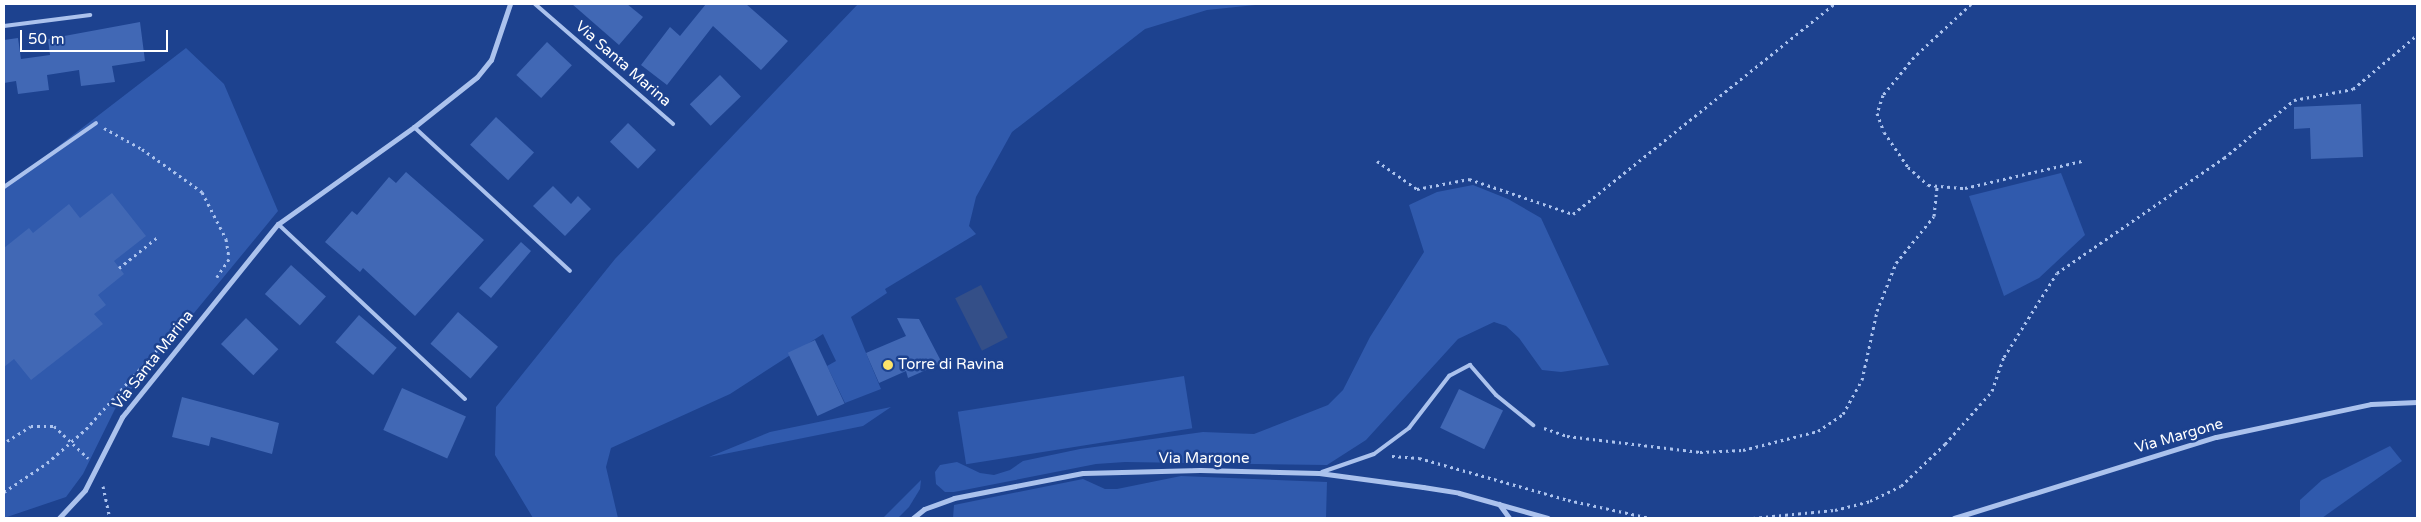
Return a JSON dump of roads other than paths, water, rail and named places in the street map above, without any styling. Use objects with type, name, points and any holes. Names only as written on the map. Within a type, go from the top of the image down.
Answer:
[{"type":"street","name":"Via Santa Marina","points":[[58,518],[85,490],[122,417],[278,224],[414,127],[477,77],[491,60],[510,4]]},
{"type":"street","name":"Via Margone","points":[[1954,518],[2216,437],[2371,404],[2417,402]]},
{"type":"street","name":"Via Margone","points":[[913,518],[924,509],[954,498],[1083,472],[1200,470],[1319,473],[1460,493],[1548,518]]},
{"type":"street","points":[[1499,504],[1509,518]]},
{"type":"lane","name":"Via Santa Marina","points":[[535,4],[673,124]]},
{"type":"lane","points":[[4,26],[90,16]]},
{"type":"lane","points":[[4,187],[96,123]]},
{"type":"lane","points":[[414,127],[570,271]]},
{"type":"lane","points":[[278,224],[465,399]]},
{"type":"lane","points":[[1319,473],[1374,454],[1409,428],[1448,376],[1470,365],[1496,395],[1533,425]]},
{"type":"place","name":"Torre di Ravina","points":[[888,365]]}]
